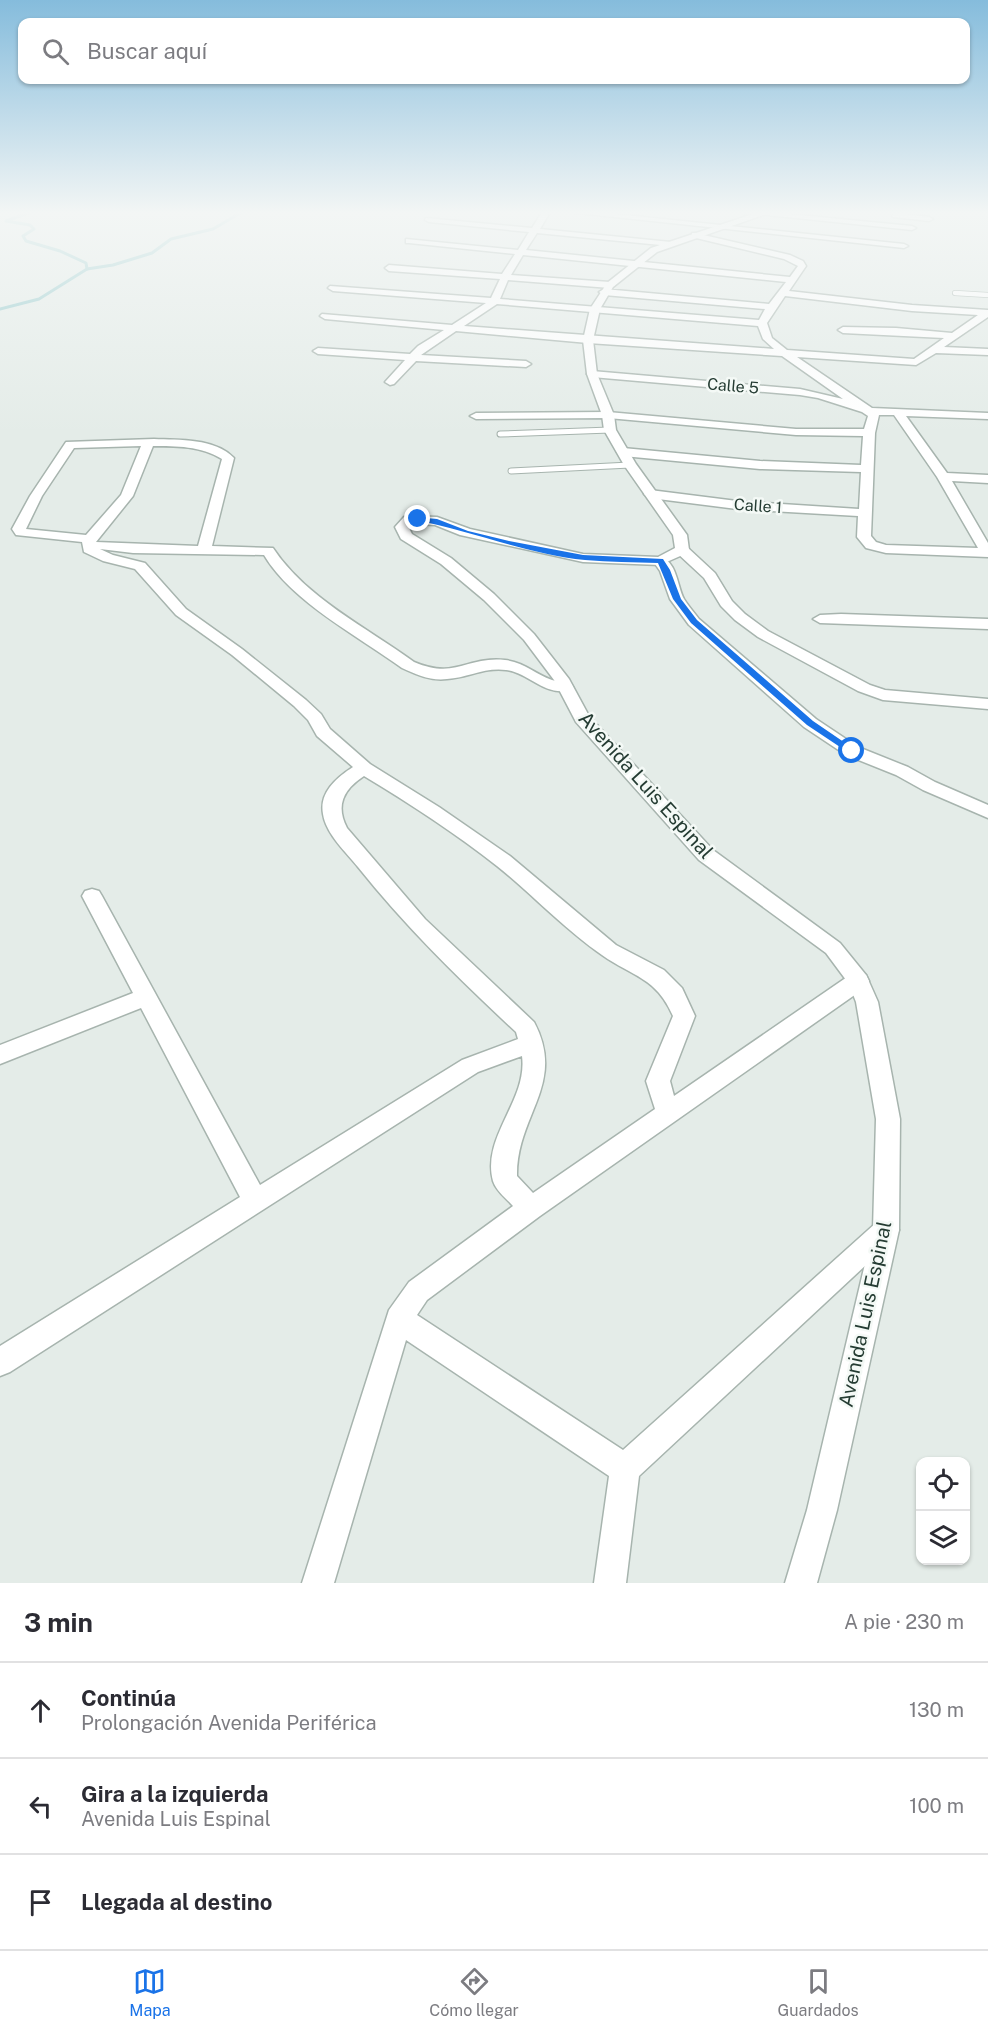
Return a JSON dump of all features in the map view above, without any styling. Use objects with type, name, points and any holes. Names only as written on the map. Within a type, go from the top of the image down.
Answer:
[{"type":"street","points":[[390,382],[422,348],[494,302],[501,286]]},
{"type":"street","points":[[580,286],[769,307]]},
{"type":"street","points":[[610,286],[595,309],[588,340],[592,374],[609,422],[627,459],[680,535],[682,550],[710,576],[726,603],[763,634],[864,688],[883,695],[988,704]]},
{"type":"street","points":[[788,286],[769,307],[762,323],[768,339],[783,352],[872,411],[875,418],[869,434],[864,537],[871,545],[886,549],[988,553]]},
{"type":"street","points":[[333,288],[762,323]]},
{"type":"street","points":[[782,292],[912,308],[988,313]]},
{"type":"street","points":[[325,316],[588,340],[916,362],[988,313]]},
{"type":"street","points":[[973,322],[988,323]]},
{"type":"street","points":[[843,330],[896,331],[952,336]]},
{"type":"street","points":[[936,350],[988,352]]},
{"type":"street","points":[[318,351],[526,364]]},
{"type":"street","name":"Calle 5","points":[[592,374],[800,392],[820,395],[872,411],[988,417]]},
{"type":"street","points":[[898,413],[943,477],[988,553]]},
{"type":"street","points":[[476,416],[869,434]]},
{"type":"street","points":[[148,443],[127,496],[89,542],[89,549],[99,555],[140,566],[181,612],[284,690],[315,718],[323,732],[364,768],[433,811],[503,861],[609,950],[656,976],[674,994],[684,1016],[658,1081],[668,1113]]},
{"type":"street","points":[[204,550],[228,458],[211,446],[190,443],[70,445],[36,496],[19,528],[29,534],[133,549],[268,551],[270,558],[287,578],[425,675],[449,676],[490,665],[504,665],[525,670],[542,684],[565,687]]},
{"type":"street","points":[[627,459],[868,469]]},
{"type":"street","points":[[943,477],[988,479]]},
{"type":"street","name":"Calle 1","points":[[650,494],[736,505],[866,513]]},
{"type":"street","name":"Avenida Luis Espinal","points":[[682,550],[660,561],[583,558],[498,540],[426,519],[409,519],[402,526],[406,536],[446,561],[489,597],[529,637],[565,687],[582,718],[706,855],[833,948],[858,981],[867,1002],[888,1119],[886,1230],[822,1510],[801,1583]]},
{"type":"street","points":[[660,561],[667,570],[677,599],[694,622],[810,723],[852,751],[902,771],[929,786],[988,812]]},
{"type":"street","points":[[820,619],[872,618],[931,623],[988,624]]},
{"type":"street","points":[[364,768],[339,786],[333,799],[332,813],[337,828],[388,892],[526,1028],[535,1057],[534,1085],[507,1143],[505,1180],[531,1208]]},
{"type":"street","points":[[92,896],[256,1202]]},
{"type":"street","points":[[318,1583],[399,1319],[418,1291],[531,1208],[858,981]]},
{"type":"street","points":[[0,1055],[146,998]]},
{"type":"street","points":[[0,1362],[470,1066],[531,1043]]},
{"type":"street","points":[[610,1583],[625,1469],[886,1230]]},
{"type":"street","points":[[399,1319],[625,1469]]},
{"type":"lane","points":[[955,293],[988,295]]},
{"type":"lane","points":[[500,434],[609,422]]},
{"type":"lane","points":[[511,471],[627,459]]},
{"type":"waterway","points":[[0,309],[39,299],[60,286]]},
{"type":"route","points":[[418,519],[437,521],[465,532],[509,543],[583,558],[660,561],[667,570],[677,599],[694,622],[810,723],[852,751]]}]
